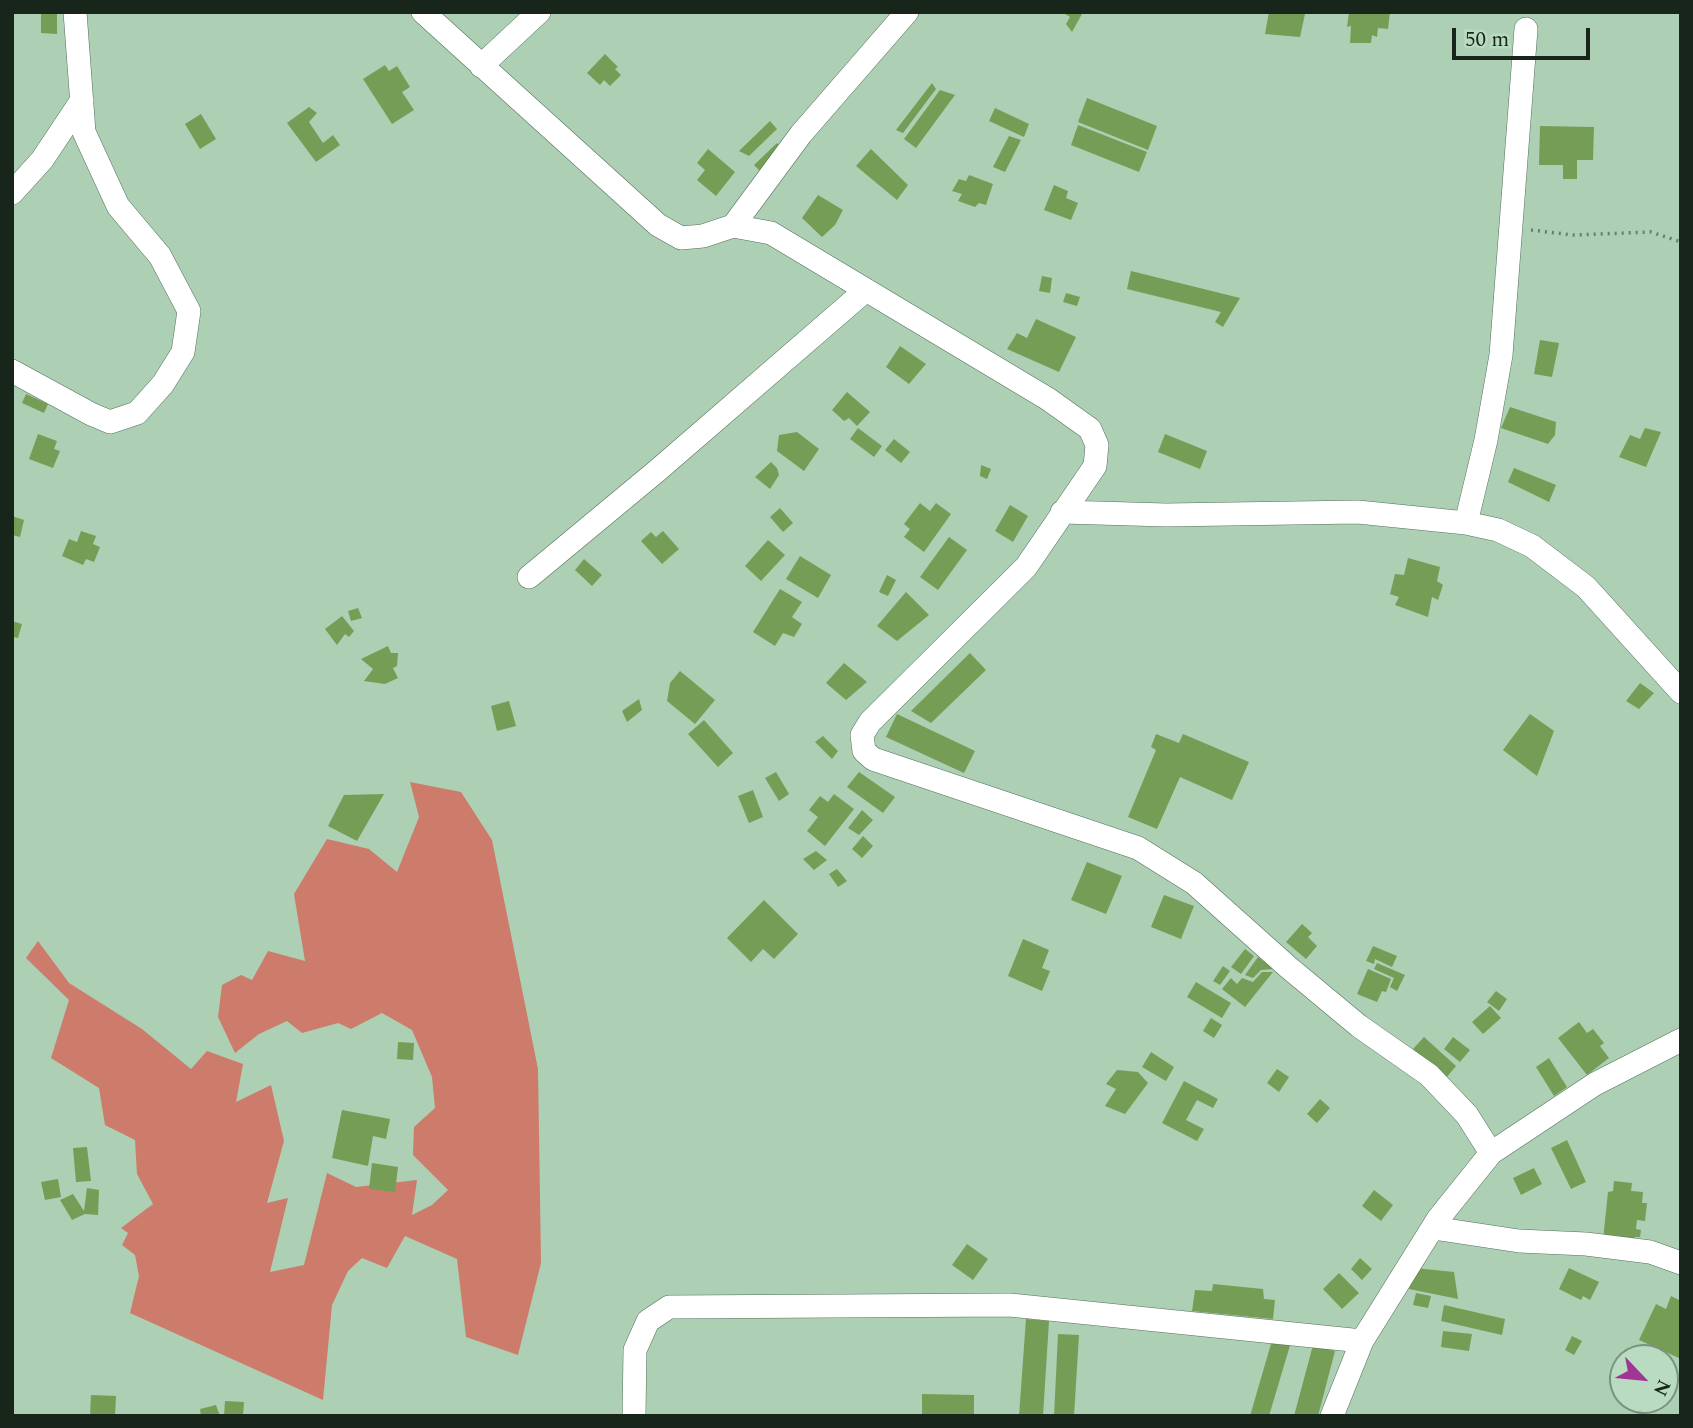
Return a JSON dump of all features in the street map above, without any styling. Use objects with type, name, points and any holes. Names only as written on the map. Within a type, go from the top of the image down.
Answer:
[{"type":"street","points":[[12,371],[90,414],[110,422],[137,413],[163,384],[183,352],[189,311],[160,256],[118,206],[84,132],[75,12]]},
{"type":"street","points":[[423,12],[658,225],[681,239],[703,236],[733,226],[771,233],[1048,399],[1090,429],[1097,445],[1095,466],[1026,567],[870,722],[862,736],[864,751],[873,759],[1138,848],[1194,883],[1359,1026],[1429,1075],[1467,1115],[1491,1153]]},
{"type":"street","points":[[481,65],[539,12]]},
{"type":"street","points":[[733,226],[801,134],[907,12]]},
{"type":"street","points":[[1466,523],[1486,440],[1502,355],[1526,29]]},
{"type":"street","points":[[12,194],[42,160],[82,100]]},
{"type":"street","points":[[528,577],[658,470],[866,290]]},
{"type":"street","points":[[1062,512],[1166,515],[1358,512],[1466,523],[1498,530],[1532,546],[1586,587],[1681,692]]},
{"type":"street","points":[[1332,1416],[1362,1341],[1433,1228],[1491,1153],[1595,1084],[1681,1040]]},
{"type":"street","points":[[1433,1228],[1518,1241],[1586,1244],[1650,1252],[1681,1263]]},
{"type":"street","points":[[634,1416],[635,1350],[648,1321],[669,1307],[1010,1305],[1362,1341]]},
{"type":"path","points":[[1512,228],[1573,234],[1651,232],[1681,242]]},
{"type":"shaded area","points":[[410,782],[461,792],[492,840],[538,1069],[541,1263],[518,1355],[466,1337],[457,1259],[405,1236],[387,1268],[362,1258],[348,1271],[332,1305],[323,1400],[130,1313],[139,1276],[135,1255],[122,1245],[128,1233],[121,1228],[153,1204],[137,1174],[135,1140],[105,1125],[99,1088],[51,1058],[69,1000],[26,958],[38,941],[69,983],[142,1029],[191,1069],[207,1051],[243,1064],[236,1102],[271,1085],[284,1141],[267,1203],[288,1198],[270,1272],[304,1265],[327,1173],[356,1187],[417,1180],[412,1215],[432,1205],[448,1190],[413,1155],[414,1127],[435,1108],[432,1077],[412,1030],[382,1013],[351,1029],[338,1023],[302,1033],[287,1021],[259,1034],[235,1053],[218,1017],[222,985],[241,975],[252,980],[268,951],[305,961],[294,894],[327,839],[369,849],[397,872],[419,817]]},
{"type":"building","points":[[1062,12],[1083,12],[1072,32],[1066,24],[1070,17]]},
{"type":"building","points":[[1269,12],[1305,14],[1300,37],[1265,34]]},
{"type":"building","points":[[1349,12],[1390,12],[1388,29],[1378,28],[1377,37],[1372,35],[1371,43],[1350,43],[1351,26],[1347,27]]},
{"type":"building","points":[[41,14],[57,14],[57,34],[41,33]]},
{"type":"building","points":[[605,54],[618,67],[615,69],[621,75],[610,86],[604,80],[600,85],[587,73]]},
{"type":"building","points":[[385,65],[389,71],[397,66],[410,87],[402,92],[414,110],[392,124],[363,79]]},
{"type":"building","points":[[932,83],[936,89],[903,133],[896,130]]},
{"type":"building","points":[[940,90],[955,95],[916,148],[904,139]]},
{"type":"building","points":[[1087,98],[1157,126],[1148,150],[1078,122]]},
{"type":"building","points":[[309,107],[317,113],[309,122],[323,143],[333,135],[340,145],[316,162],[287,123]]},
{"type":"building","points":[[995,108],[1029,124],[1024,137],[989,121]]},
{"type":"building","points":[[201,114],[216,139],[200,149],[185,124]]},
{"type":"building","points":[[770,121],[777,129],[749,156],[739,151]]},
{"type":"building","points":[[1078,125],[1147,152],[1139,172],[1071,145]]},
{"type":"building","points":[[1540,126],[1594,127],[1593,160],[1577,160],[1577,179],[1563,179],[1563,165],[1539,165]]},
{"type":"building","points":[[1009,136],[1021,140],[1005,172],[993,167]]},
{"type":"building","points":[[777,143],[786,152],[763,174],[754,165]]},
{"type":"building","points":[[708,149],[735,172],[716,196],[697,180],[705,170],[697,163]]},
{"type":"building","points":[[871,149],[908,185],[897,200],[856,166]]},
{"type":"building","points":[[969,175],[993,184],[986,205],[979,203],[975,207],[958,201],[962,194],[952,191],[959,179],[966,181]]},
{"type":"building","points":[[1054,185],[1068,191],[1066,198],[1078,203],[1071,220],[1044,210]]},
{"type":"building","points":[[818,195],[843,210],[835,225],[822,237],[802,218]]},
{"type":"building","points":[[1131,271],[1240,298],[1223,327],[1215,322],[1221,312],[1127,289]]},
{"type":"building","points":[[1042,276],[1052,278],[1050,293],[1039,291]]},
{"type":"building","points":[[1066,293],[1080,297],[1077,306],[1063,302]]},
{"type":"building","points":[[1036,319],[1076,337],[1059,372],[1007,349],[1017,333],[1027,338]]},
{"type":"building","points":[[1540,340],[1559,343],[1552,377],[1534,374]]},
{"type":"building","points":[[900,346],[926,364],[909,384],[886,367]]},
{"type":"building","points":[[847,392],[870,412],[857,426],[849,418],[844,421],[832,410]]},
{"type":"building","points":[[26,394],[48,404],[44,413],[22,403]]},
{"type":"building","points":[[1510,407],[1556,422],[1555,435],[1548,444],[1501,428]]},
{"type":"building","points":[[858,428],[882,446],[874,457],[850,439]]},
{"type":"building","points":[[1645,428],[1661,432],[1646,467],[1619,457],[1630,435],[1640,439]]},
{"type":"building","points":[[797,432],[819,449],[804,471],[777,451],[779,435]]},
{"type":"building","points":[[38,434],[57,441],[54,449],[60,451],[53,468],[29,459]]},
{"type":"building","points":[[1165,434],[1207,451],[1200,469],[1158,452]]},
{"type":"building","points":[[894,439],[910,452],[901,463],[885,450]]},
{"type":"building","points":[[771,462],[779,475],[770,489],[755,477]]},
{"type":"building","points":[[981,465],[991,469],[987,479],[980,476]]},
{"type":"building","points":[[1514,468],[1556,485],[1549,502],[1508,482]]},
{"type":"building","points":[[920,503],[930,511],[936,503],[951,514],[924,552],[904,537],[910,529],[904,524]]},
{"type":"building","points":[[1010,505],[1028,516],[1013,542],[995,531]]},
{"type":"building","points":[[780,508],[793,523],[783,532],[770,517]]},
{"type":"building","points":[[12,516],[24,520],[20,537],[12,535]]},
{"type":"building","points":[[81,531],[96,536],[93,544],[100,547],[94,562],[86,559],[83,565],[62,556],[69,539],[77,542]]},
{"type":"building","points":[[663,531],[679,549],[662,564],[641,541],[651,532],[656,537]]},
{"type":"building","points":[[949,537],[967,550],[938,590],[920,577]]},
{"type":"building","points":[[768,540],[785,555],[761,581],[745,566]]},
{"type":"building","points":[[800,556],[831,575],[818,598],[786,579]]},
{"type":"building","points":[[1408,558],[1440,567],[1437,581],[1443,585],[1438,600],[1432,597],[1428,617],[1395,605],[1399,597],[1390,594],[1395,574],[1404,575]]},
{"type":"building","points":[[584,559],[602,575],[592,586],[575,570]]},
{"type":"building","points":[[887,575],[896,580],[888,596],[879,592]]},
{"type":"building","points":[[780,589],[802,602],[792,617],[802,624],[794,637],[783,633],[775,646],[753,632]]},
{"type":"building","points":[[906,592],[929,615],[897,641],[877,626]]},
{"type":"building","points":[[358,608],[362,618],[351,621],[348,611]]},
{"type":"building","points":[[342,616],[354,631],[349,637],[345,634],[337,645],[325,629]]},
{"type":"building","points":[[12,621],[22,624],[18,638],[12,637]]},
{"type":"building","points":[[388,646],[391,653],[398,653],[397,666],[393,668],[398,678],[385,684],[364,681],[373,669],[361,659]]},
{"type":"building","points":[[970,653],[986,670],[931,723],[911,711]]},
{"type":"building","points":[[844,663],[867,682],[846,700],[826,683]]},
{"type":"building","points":[[680,671],[715,700],[695,724],[667,701],[670,683]]},
{"type":"building","points":[[1640,683],[1654,693],[1639,709],[1626,701]]},
{"type":"building","points":[[639,699],[642,710],[627,722],[622,711]]},
{"type":"building","points":[[509,701],[516,726],[497,731],[491,706]]},
{"type":"building","points":[[897,714],[975,751],[964,773],[886,737]]},
{"type":"building","points":[[1530,714],[1554,731],[1537,776],[1503,750]]},
{"type":"building","points":[[704,720],[733,753],[718,767],[688,734]]},
{"type":"building","points":[[1156,734],[1179,743],[1183,734],[1249,762],[1232,800],[1180,777],[1157,829],[1128,817],[1156,750],[1151,747]]},
{"type":"building","points":[[823,736],[838,751],[832,759],[815,742]]},
{"type":"building","points":[[776,772],[789,794],[779,801],[765,778]]},
{"type":"building","points":[[859,772],[895,797],[883,813],[847,787]]},
{"type":"building","points":[[753,790],[763,817],[749,823],[738,796]]},
{"type":"building","points":[[384,794],[357,841],[328,826],[344,795]]},
{"type":"building","points":[[834,794],[854,809],[825,846],[807,831],[818,817],[809,810],[820,796],[828,802]]},
{"type":"building","points":[[862,810],[873,820],[859,835],[848,828]]},
{"type":"building","points":[[863,836],[873,846],[862,858],[852,849]]},
{"type":"building","points":[[816,851],[827,860],[814,870],[803,859]]},
{"type":"building","points":[[1087,862],[1122,876],[1106,914],[1071,900]]},
{"type":"building","points":[[837,869],[847,881],[838,887],[829,874]]},
{"type":"building","points":[[1164,895],[1194,906],[1181,939],[1151,927]]},
{"type":"building","points":[[764,900],[798,934],[774,959],[763,949],[751,962],[727,938]]},
{"type":"building","points":[[1302,924],[1312,933],[1308,937],[1317,946],[1306,959],[1286,942]]},
{"type":"building","points":[[1023,939],[1049,950],[1042,968],[1050,971],[1042,991],[1008,976]]},
{"type":"building","points":[[1373,946],[1397,956],[1392,967],[1375,959],[1374,964],[1366,961]]},
{"type":"building","points":[[1245,949],[1254,956],[1241,974],[1231,967]]},
{"type":"building","points":[[1258,957],[1274,969],[1261,970],[1253,978],[1245,975]]},
{"type":"building","points":[[1377,963],[1405,975],[1397,991],[1390,987],[1394,978],[1374,969]]},
{"type":"building","points":[[1223,966],[1230,971],[1220,985],[1213,981]]},
{"type":"building","points":[[1368,969],[1391,979],[1386,992],[1382,991],[1377,1002],[1357,994]]},
{"type":"building","points":[[1262,972],[1273,972],[1245,1007],[1222,989],[1231,978],[1237,984],[1242,978],[1253,982]]},
{"type":"building","points":[[1196,982],[1231,1003],[1222,1018],[1187,997]]},
{"type":"building","points":[[1496,991],[1507,999],[1499,1011],[1487,1002]]},
{"type":"building","points":[[1490,1006],[1501,1018],[1483,1034],[1472,1022]]},
{"type":"building","points":[[1211,1018],[1222,1025],[1214,1038],[1203,1031]]},
{"type":"building","points":[[1579,1022],[1587,1033],[1593,1029],[1604,1043],[1600,1046],[1609,1058],[1587,1075],[1558,1038]]},
{"type":"building","points":[[1424,1037],[1456,1066],[1446,1078],[1413,1049]]},
{"type":"building","points":[[1453,1037],[1470,1050],[1460,1062],[1444,1049]]},
{"type":"building","points":[[398,1042],[414,1043],[413,1060],[397,1059]]},
{"type":"building","points":[[1151,1052],[1174,1067],[1166,1081],[1142,1067]]},
{"type":"building","points":[[1549,1058],[1567,1087],[1554,1096],[1536,1067]]},
{"type":"building","points":[[1277,1069],[1289,1077],[1279,1092],[1267,1083]]},
{"type":"building","points":[[1117,1070],[1138,1072],[1148,1083],[1125,1114],[1105,1106],[1116,1089],[1106,1084]]},
{"type":"building","points":[[1184,1081],[1218,1099],[1213,1108],[1197,1100],[1186,1120],[1204,1129],[1197,1141],[1162,1123]]},
{"type":"building","points":[[1320,1099],[1330,1108],[1317,1123],[1307,1114]]},
{"type":"building","points":[[342,1110],[390,1119],[386,1139],[373,1136],[368,1166],[332,1158]]},
{"type":"building","points":[[1567,1140],[1586,1182],[1571,1189],[1551,1148]]},
{"type":"building","points":[[87,1147],[91,1181],[76,1182],[73,1148]]},
{"type":"building","points":[[372,1163],[398,1167],[395,1192],[369,1189]]},
{"type":"building","points":[[1534,1168],[1542,1184],[1521,1195],[1513,1178]]},
{"type":"building","points":[[58,1179],[61,1197],[45,1200],[41,1182]]},
{"type":"building","points":[[1614,1181],[1632,1183],[1631,1191],[1643,1192],[1642,1203],[1647,1203],[1645,1221],[1637,1220],[1636,1229],[1641,1230],[1640,1237],[1635,1237],[1634,1243],[1603,1240],[1608,1192],[1613,1191]]},
{"type":"building","points":[[87,1188],[99,1190],[98,1215],[85,1214],[72,1220],[60,1200],[73,1194],[84,1211]]},
{"type":"building","points":[[1374,1190],[1393,1205],[1381,1221],[1362,1206]]},
{"type":"building","points":[[967,1244],[988,1259],[973,1280],[952,1265]]},
{"type":"building","points":[[1360,1258],[1372,1269],[1362,1280],[1351,1269]]},
{"type":"building","points":[[1415,1268],[1454,1272],[1458,1299],[1409,1289]]},
{"type":"building","points":[[1569,1268],[1599,1282],[1590,1300],[1583,1296],[1581,1300],[1559,1289]]},
{"type":"building","points":[[1339,1273],[1359,1293],[1342,1309],[1323,1289]]},
{"type":"building","points":[[1213,1284],[1263,1289],[1264,1299],[1275,1300],[1273,1319],[1192,1311],[1195,1290],[1212,1291]]},
{"type":"building","points":[[1416,1293],[1431,1296],[1428,1308],[1413,1305]]},
{"type":"building","points":[[1671,1296],[1681,1301],[1681,1359],[1679,1344],[1648,1344],[1639,1340],[1656,1304],[1666,1309]]},
{"type":"building","points":[[1444,1305],[1505,1319],[1502,1335],[1441,1321]]},
{"type":"building","points":[[1026,1319],[1049,1321],[1043,1416],[1019,1416]]},
{"type":"building","points":[[1443,1331],[1472,1334],[1469,1351],[1441,1347]]},
{"type":"building","points":[[1058,1334],[1079,1335],[1074,1416],[1054,1416]]},
{"type":"building","points":[[1572,1336],[1582,1341],[1574,1355],[1565,1350]]},
{"type":"building","points":[[1273,1337],[1291,1342],[1269,1416],[1250,1416]]},
{"type":"building","points":[[1313,1345],[1335,1351],[1318,1416],[1294,1416]]},
{"type":"building","points":[[922,1394],[974,1395],[974,1416],[922,1416]]},
{"type":"building","points":[[91,1395],[116,1396],[115,1416],[90,1416]]},
{"type":"building","points":[[225,1401],[244,1402],[243,1416],[224,1416]]},
{"type":"building","points":[[216,1405],[220,1416],[201,1416],[200,1409]]}]
